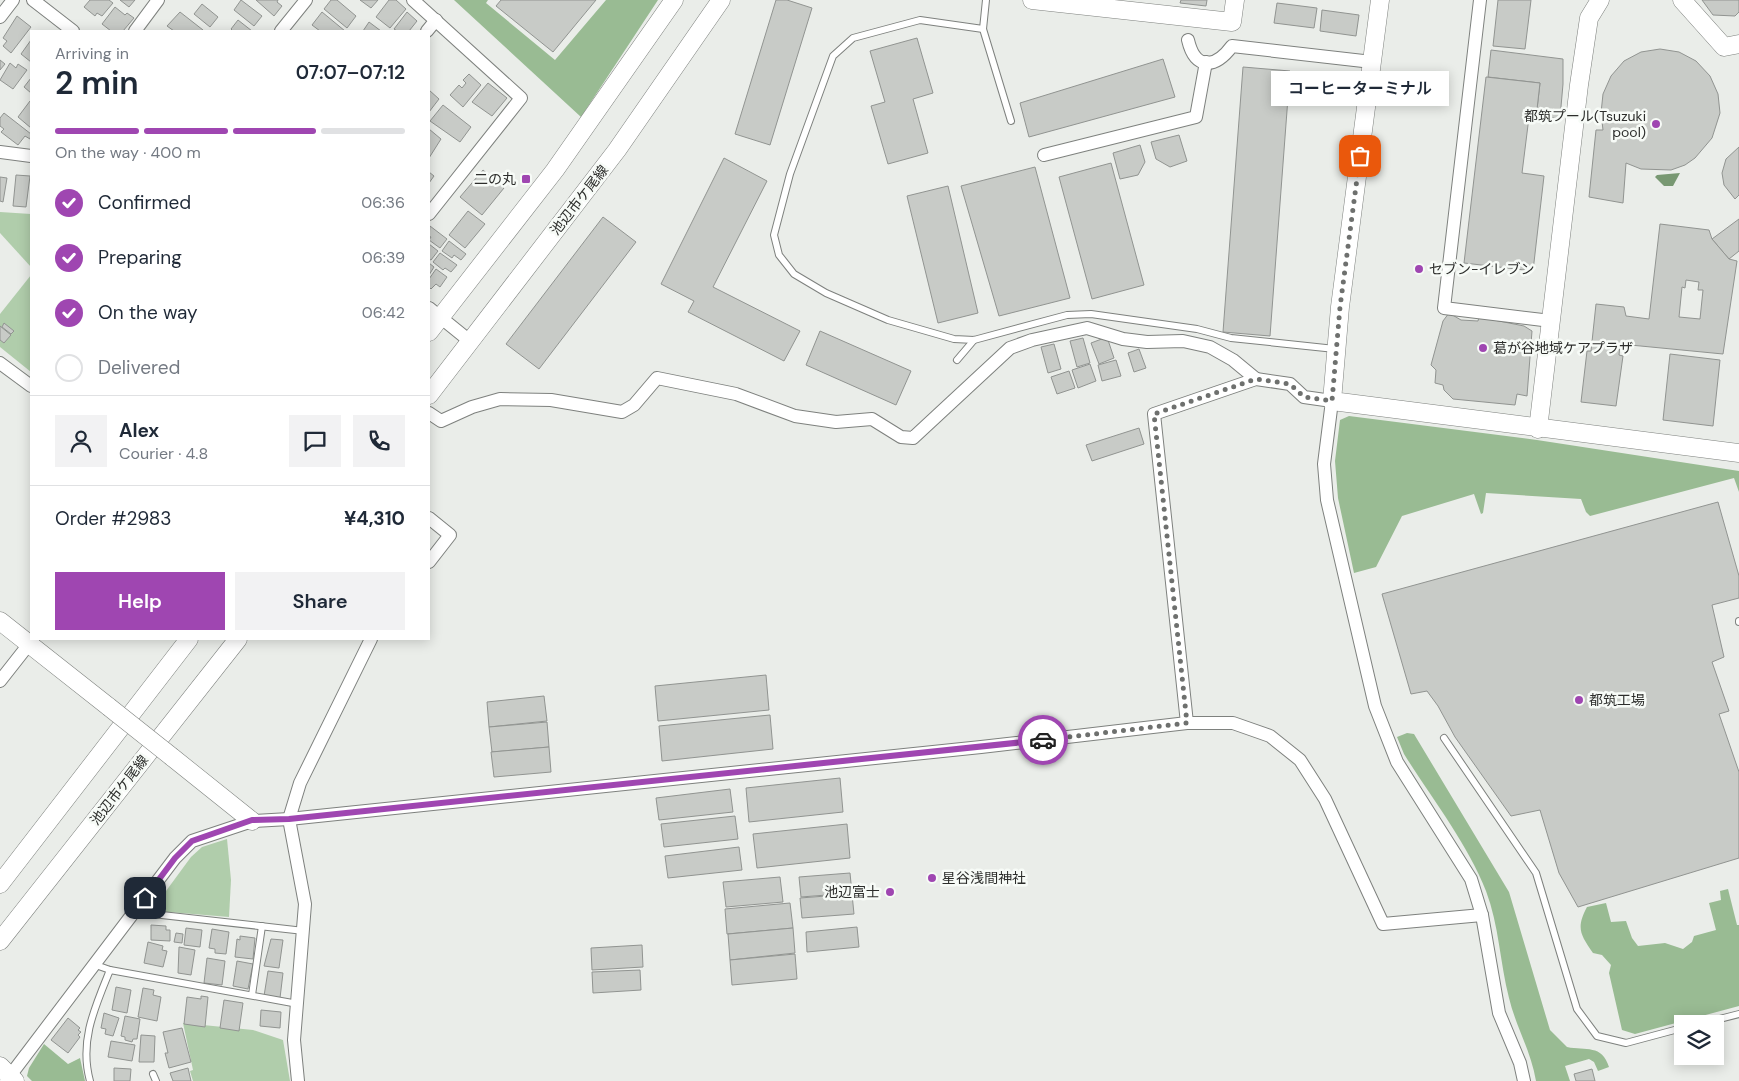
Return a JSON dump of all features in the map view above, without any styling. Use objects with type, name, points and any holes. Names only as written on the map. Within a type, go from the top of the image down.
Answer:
[{"type":"street","points":[[0,17],[13,0]]},
{"type":"street","points":[[33,0],[71,30]]},
{"type":"street","points":[[136,30],[158,0]]},
{"type":"street","points":[[282,30],[306,0]]},
{"type":"street","points":[[412,0],[521,98],[430,213]]},
{"type":"street","points":[[430,328],[434,313],[555,170],[674,0]]},
{"type":"street","name":"池辺市ケ尾線","points":[[430,394],[617,150],[721,0]]},
{"type":"street","points":[[1032,0],[1091,3],[1232,22],[1235,0]]},
{"type":"street","points":[[1380,0],[1336,349],[1324,464],[1327,500],[1375,706],[1397,762],[1471,879],[1482,915],[1500,1013],[1520,1063],[1524,1081]]},
{"type":"street","points":[[1480,0],[1444,308],[1551,321]]},
{"type":"street","points":[[1538,429],[1579,84],[1589,18],[1600,0]]},
{"type":"street","points":[[1682,0],[1724,47],[1739,44]]},
{"type":"street","points":[[428,30],[436,20]]},
{"type":"street","points":[[1188,40],[1191,54],[1196,60],[1206,62],[1224,57],[1232,46],[1372,62]]},
{"type":"street","points":[[1044,155],[1196,117],[1206,62]]},
{"type":"street","points":[[0,152],[30,156]]},
{"type":"street","points":[[434,313],[471,342]]},
{"type":"street","points":[[430,414],[441,420],[472,407],[500,399],[551,400],[622,412],[634,404],[657,378],[736,394],[795,416],[836,422],[872,418],[901,437],[913,438],[1010,348],[1032,340],[1087,328],[1123,339],[1146,342],[1183,341],[1210,347],[1233,360],[1256,379]]},
{"type":"street","points":[[0,363],[30,385]]},
{"type":"street","points":[[1187,723],[1154,414],[1256,379],[1290,384],[1304,397],[1538,429],[1739,453]]},
{"type":"street","points":[[430,519],[450,535],[430,561]]},
{"type":"street","points":[[0,621],[31,641],[109,708],[252,820]]},
{"type":"street","points":[[0,884],[188,640]]},
{"type":"street","name":"池辺市ケ尾線","points":[[0,941],[237,640]]},
{"type":"street","points":[[298,1081],[294,1040],[305,904],[289,819],[300,783],[370,640]]},
{"type":"street","points":[[0,682],[31,641]]},
{"type":"street","points":[[8,1076],[175,858],[192,841],[252,820],[289,819],[981,747],[1187,723],[1233,723],[1270,736],[1300,760],[1325,799],[1383,924],[1482,915]]},
{"type":"lane","points":[[986,0],[983,28],[1011,121]]},
{"type":"lane","points":[[983,28],[920,20],[853,38],[833,56],[790,174],[774,235],[779,255],[794,274],[826,293],[888,320],[954,338],[974,340],[1066,315],[1091,314],[1197,329],[1231,338],[1336,349]]},
{"type":"lane","points":[[957,360],[974,340]]},
{"type":"lane","points":[[1444,738],[1536,873],[1577,1009],[1598,1036],[1626,1042],[1674,1030]]},
{"type":"lane","points":[[135,912],[304,931]]},
{"type":"lane","points":[[252,996],[262,926]]},
{"type":"lane","points":[[92,964],[110,970],[298,1004]]},
{"type":"lane","points":[[90,1081],[86,1065],[86,1041],[90,1018],[110,970]]},
{"type":"lane","points":[[1724,1018],[1739,1014]]},
{"type":"lane","points":[[153,1074],[156,1081]]},
{"type":"shaded area","points":[[454,0],[488,0],[486,3],[555,60],[606,0],[658,0],[581,117]]},
{"type":"shaded area","points":[[1680,173],[1673,186],[1664,186],[1655,177],[1657,175]]},
{"type":"shaded area","points":[[0,212],[30,214],[30,266],[0,233]]},
{"type":"shaded area","points":[[30,276],[30,371],[0,347],[0,314]]},
{"type":"shaded area","points":[[1349,416],[1537,440],[1739,471],[1739,492],[1734,478],[1590,516],[1586,512],[1581,499],[1486,493],[1483,513],[1481,514],[1474,494],[1402,516],[1376,567],[1354,573],[1338,498],[1335,461],[1340,420]]},
{"type":"shaded area","points":[[1407,733],[1414,734],[1509,892],[1550,1030],[1567,1047],[1598,1052],[1606,1060],[1609,1067],[1598,1071],[1594,1062],[1589,1059],[1565,1066],[1570,1081],[1536,1081],[1531,1059],[1509,998],[1494,917],[1486,891],[1459,838],[1404,754],[1397,737]]},
{"type":"shaded area","points":[[227,839],[231,880],[229,917],[157,911],[155,906],[191,857],[202,847]]},
{"type":"shaded area","points":[[1728,889],[1737,925],[1739,925],[1739,1006],[1706,1015],[1674,1015],[1674,1024],[1635,1034],[1622,1030],[1609,973],[1611,965],[1602,955],[1593,953],[1582,936],[1581,920],[1587,907],[1606,903],[1611,922],[1626,921],[1632,938],[1638,946],[1665,943],[1683,949],[1692,942],[1694,936],[1716,930],[1709,903],[1721,900],[1720,891]]},
{"type":"shaded area","points":[[183,1023],[253,1030],[283,1040],[290,1081],[193,1081],[190,1071],[193,1070]]},
{"type":"shaded area","points":[[44,1044],[68,1064],[80,1058],[85,1081],[32,1081],[27,1076],[29,1068]]},
{"type":"building","points":[[90,0],[109,0],[113,3],[102,16],[97,13],[95,16],[84,7]]},
{"type":"building","points":[[120,0],[135,0],[129,7]]},
{"type":"building","points":[[241,0],[262,16],[254,26],[234,10]]},
{"type":"building","points":[[256,0],[278,0],[277,2],[282,6],[274,16]]},
{"type":"building","points":[[331,0],[337,0],[356,16],[347,28],[324,9]]},
{"type":"building","points":[[360,0],[378,0],[371,8]]},
{"type":"building","points":[[389,0],[396,0],[406,9],[390,28],[376,17]]},
{"type":"building","points":[[501,0],[596,0],[553,52],[496,6]]},
{"type":"building","points":[[776,0],[787,0],[812,8],[770,145],[735,134]]},
{"type":"building","points":[[1181,0],[1207,0],[1206,6],[1180,3]]},
{"type":"building","points":[[1498,0],[1531,0],[1525,49],[1493,46]]},
{"type":"building","points":[[1702,0],[1739,0],[1739,12],[1735,16],[1713,15]]},
{"type":"building","points":[[1277,3],[1317,8],[1314,28],[1274,23]]},
{"type":"building","points":[[202,4],[218,17],[210,27],[194,14]]},
{"type":"building","points":[[115,7],[125,15],[127,13],[134,18],[124,30],[110,30],[102,24]]},
{"type":"building","points":[[1322,10],[1359,15],[1356,36],[1320,31]]},
{"type":"building","points":[[180,12],[203,30],[173,30],[167,26]]},
{"type":"building","points":[[322,12],[344,30],[319,30],[312,25]]},
{"type":"building","points":[[407,12],[417,21],[410,30],[394,29]]},
{"type":"building","points":[[17,16],[31,27],[11,53],[3,46],[7,41],[3,38]]},
{"type":"building","points":[[238,20],[251,30],[232,30]]},
{"type":"building","points":[[369,22],[380,30],[364,30]]},
{"type":"building","points":[[917,38],[933,93],[913,99],[928,153],[888,164],[871,106],[885,102],[870,51]]},
{"type":"building","points":[[30,41],[30,61],[21,54]]},
{"type":"building","points":[[1660,49],[1679,52],[1696,61],[1710,76],[1718,94],[1720,113],[1712,138],[1695,158],[1685,165],[1671,170],[1641,169],[1626,163],[1623,203],[1589,197],[1596,130],[1603,130],[1601,113],[1603,94],[1611,76],[1624,61],[1641,52]]},
{"type":"building","points":[[1491,50],[1563,59],[1560,118],[1536,118],[1540,83],[1488,77]]},
{"type":"building","points":[[1163,59],[1175,97],[1029,137],[1020,103]]},
{"type":"building","points":[[0,60],[5,64],[0,70]]},
{"type":"building","points":[[10,63],[16,68],[18,64],[27,70],[13,89],[0,80]]},
{"type":"building","points":[[1243,67],[1290,71],[1270,336],[1223,332]]},
{"type":"building","points":[[469,74],[481,85],[463,107],[450,95],[459,85],[462,88],[466,83],[463,80]]},
{"type":"building","points":[[1486,77],[1540,83],[1536,118],[1529,117],[1522,173],[1544,176],[1533,271],[1464,263]]},
{"type":"building","points":[[30,79],[30,92],[24,87]]},
{"type":"building","points":[[488,83],[507,98],[492,116],[472,102]]},
{"type":"building","points":[[430,91],[439,99],[430,111]]},
{"type":"building","points":[[30,101],[30,127],[18,117]]},
{"type":"building","points":[[443,105],[471,127],[460,142],[430,121]]},
{"type":"building","points":[[4,113],[30,133],[30,139],[25,136],[18,145],[1,132],[4,129],[0,126],[0,118]]},
{"type":"building","points":[[430,130],[441,139],[430,156]]},
{"type":"building","points":[[1179,135],[1187,161],[1170,167],[1156,159],[1151,142]]},
{"type":"building","points":[[1140,145],[1145,162],[1138,175],[1120,179],[1113,153]]},
{"type":"building","points":[[1739,147],[1739,195],[1735,199],[1724,185],[1722,173],[1726,159]]},
{"type":"building","points":[[724,158],[767,181],[713,287],[800,331],[784,361],[688,312],[694,301],[661,284]]},
{"type":"building","points":[[1111,163],[1144,285],[1092,299],[1059,177]]},
{"type":"building","points":[[1035,167],[1070,298],[999,316],[961,186]]},
{"type":"building","points":[[483,170],[504,188],[482,215],[460,197]]},
{"type":"building","points":[[430,173],[434,176],[430,182]]},
{"type":"building","points":[[16,175],[30,176],[26,207],[13,206]]},
{"type":"building","points":[[0,177],[7,178],[3,202],[0,201]]},
{"type":"building","points":[[948,186],[978,313],[938,323],[907,196]]},
{"type":"building","points":[[468,211],[485,224],[465,248],[449,235]]},
{"type":"building","points":[[603,217],[636,242],[539,369],[506,344]]},
{"type":"building","points":[[1739,219],[1739,251],[1729,259],[1712,239]]},
{"type":"building","points":[[1660,224],[1709,230],[1712,239],[1729,259],[1737,261],[1723,354],[1620,344],[1619,355],[1623,356],[1616,406],[1581,402],[1587,351],[1591,351],[1596,304],[1624,307],[1626,316],[1649,319]],"holes":[[[1686,280],[1699,282],[1698,290],[1703,290],[1700,319],[1679,317],[1682,287],[1685,288]]]},
{"type":"building","points":[[430,226],[447,239],[440,248],[430,241]]},
{"type":"building","points":[[449,241],[466,254],[461,260],[454,255],[452,258],[442,251]]},
{"type":"building","points":[[430,245],[438,251],[430,260]]},
{"type":"building","points":[[440,253],[457,265],[451,272],[445,268],[443,270],[433,262]]},
{"type":"building","points":[[430,264],[434,267],[430,273]]},
{"type":"building","points":[[436,269],[447,277],[440,287],[436,284],[431,289],[430,278]]},
{"type":"building","name":"葛が谷地域ケアプラザ","points":[[1449,313],[1461,320],[1478,321],[1479,317],[1524,326],[1532,331],[1527,396],[1517,394],[1515,405],[1453,399],[1444,390],[1443,385],[1435,383],[1436,370],[1431,365],[1443,321]]},
{"type":"building","points":[[4,323],[14,331],[11,334],[2,327]]},
{"type":"building","points":[[0,326],[11,335],[4,343],[0,340]]},
{"type":"building","points":[[820,331],[911,371],[896,405],[806,365]]},
{"type":"building","points":[[1107,337],[1114,358],[1099,364],[1091,343]]},
{"type":"building","points":[[1083,338],[1090,363],[1077,367],[1070,341]]},
{"type":"building","points":[[1054,344],[1061,369],[1048,373],[1041,347]]},
{"type":"building","points":[[1139,349],[1146,368],[1134,372],[1128,353]]},
{"type":"building","points":[[1670,354],[1720,360],[1713,426],[1663,420]]},
{"type":"building","points":[[1116,360],[1121,376],[1102,381],[1098,365]]},
{"type":"building","points":[[1090,364],[1096,381],[1078,388],[1072,370]]},
{"type":"building","points":[[1069,371],[1075,388],[1057,394],[1051,377]]},
{"type":"building","points":[[1139,428],[1144,444],[1092,461],[1086,445]]},
{"type":"building","name":"都筑工場","points":[[1718,502],[1739,576],[1739,598],[1712,605],[1724,657],[1712,662],[1729,711],[1719,714],[1739,772],[1739,858],[1578,907],[1559,873],[1540,810],[1511,816],[1455,737],[1438,706],[1427,691],[1411,694],[1382,594]]},
{"type":"building","points":[[766,675],[769,710],[658,721],[655,686]]},
{"type":"building","points":[[544,696],[547,721],[489,727],[487,702]]},
{"type":"building","points":[[770,715],[773,749],[662,761],[659,726]]},
{"type":"building","points":[[547,722],[549,747],[492,752],[489,727]]},
{"type":"building","points":[[549,747],[551,772],[494,777],[491,752]]},
{"type":"building","points":[[840,778],[843,812],[749,822],[746,788]]},
{"type":"building","points":[[730,789],[733,812],[659,820],[656,798]]},
{"type":"building","points":[[735,816],[738,839],[664,847],[661,824]]},
{"type":"building","points":[[847,824],[850,858],[757,868],[753,834]]},
{"type":"building","points":[[739,847],[742,870],[668,878],[665,856]]},
{"type":"building","points":[[850,873],[852,893],[801,897],[799,877]]},
{"type":"building","points":[[780,877],[783,902],[726,907],[723,882]]},
{"type":"building","points":[[852,894],[854,914],[802,918],[800,898]]},
{"type":"building","points":[[790,903],[793,928],[727,934],[725,909]]},
{"type":"building","points":[[151,925],[166,926],[166,930],[170,930],[170,941],[151,940]]},
{"type":"building","points":[[857,927],[859,947],[807,952],[806,932]]},
{"type":"building","points":[[186,928],[202,930],[200,947],[184,945]]},
{"type":"building","points":[[793,928],[795,953],[730,960],[728,934]]},
{"type":"building","points":[[212,929],[229,932],[226,954],[215,953],[215,949],[209,948]]},
{"type":"building","points":[[176,933],[183,934],[182,943],[174,942]]},
{"type":"building","points":[[240,936],[255,938],[253,959],[235,957],[237,939],[240,940]]},
{"type":"building","points":[[271,939],[283,940],[279,968],[264,966]]},
{"type":"building","points":[[148,942],[163,946],[162,950],[167,951],[163,967],[144,963]]},
{"type":"building","points":[[642,945],[643,967],[592,970],[591,948]]},
{"type":"building","points":[[179,947],[195,950],[191,975],[178,973]]},
{"type":"building","points":[[795,954],[797,979],[732,985],[730,960]]},
{"type":"building","points":[[207,958],[225,961],[222,985],[204,983]]},
{"type":"building","points":[[237,961],[253,964],[248,989],[233,986]]},
{"type":"building","points":[[640,970],[641,990],[593,993],[592,972]]},
{"type":"building","points":[[268,971],[283,973],[280,998],[264,996]]},
{"type":"building","points":[[116,987],[131,990],[127,1013],[112,1010]]},
{"type":"building","points":[[143,988],[154,990],[153,995],[161,997],[157,1021],[138,1017]]},
{"type":"building","points":[[201,996],[208,997],[205,1027],[184,1024],[187,997],[201,999]]},
{"type":"building","points":[[224,1000],[243,1003],[239,1031],[220,1028]]},
{"type":"building","points":[[261,1010],[281,1012],[280,1028],[260,1026]]},
{"type":"building","points":[[104,1013],[119,1018],[113,1036],[105,1034],[106,1029],[101,1028]]},
{"type":"building","points":[[125,1016],[140,1019],[137,1039],[133,1039],[132,1042],[125,1040],[125,1037],[121,1036]]},
{"type":"building","points":[[68,1018],[80,1028],[78,1030],[81,1032],[78,1035],[80,1037],[68,1053],[51,1040]]},
{"type":"building","points":[[182,1028],[191,1062],[169,1068],[163,1032]]},
{"type":"building","points":[[141,1035],[155,1036],[154,1062],[139,1062]]},
{"type":"building","points":[[111,1041],[135,1045],[132,1061],[108,1057]]},
{"type":"building","points":[[114,1068],[131,1069],[130,1081],[114,1081]]},
{"type":"building","points":[[188,1068],[191,1081],[173,1081],[170,1073]]},
{"type":"building","points":[[1592,1069],[1595,1081],[1576,1081],[1574,1074]]},
{"type":"way so far","points":[[1043,740],[1187,723],[1154,414],[1256,379],[1290,384],[1304,397],[1332,401],[1340,307],[1360,156]]},
{"type":"place","name":"都筑プール(Tsuzuki pool)","points":[[1656,124]]},
{"type":"place","name":"コーヒーターミナル","points":[[1360,156]]},
{"type":"place","name":"二の丸","points":[[526,179]]},
{"type":"place","name":"セブン-イレブン","points":[[1419,269]]},
{"type":"place","name":"葛が谷地域ケアプラザ","points":[[1483,348]]},
{"type":"place","name":"都筑工場","points":[[1579,700]]},
{"type":"place","name":"星谷浅間神社","points":[[932,878]]},
{"type":"place","name":"池辺富士","points":[[890,892]]},
{"type":"route","points":[[145,898],[175,858],[192,841],[252,820],[289,819],[1043,740]]}]
